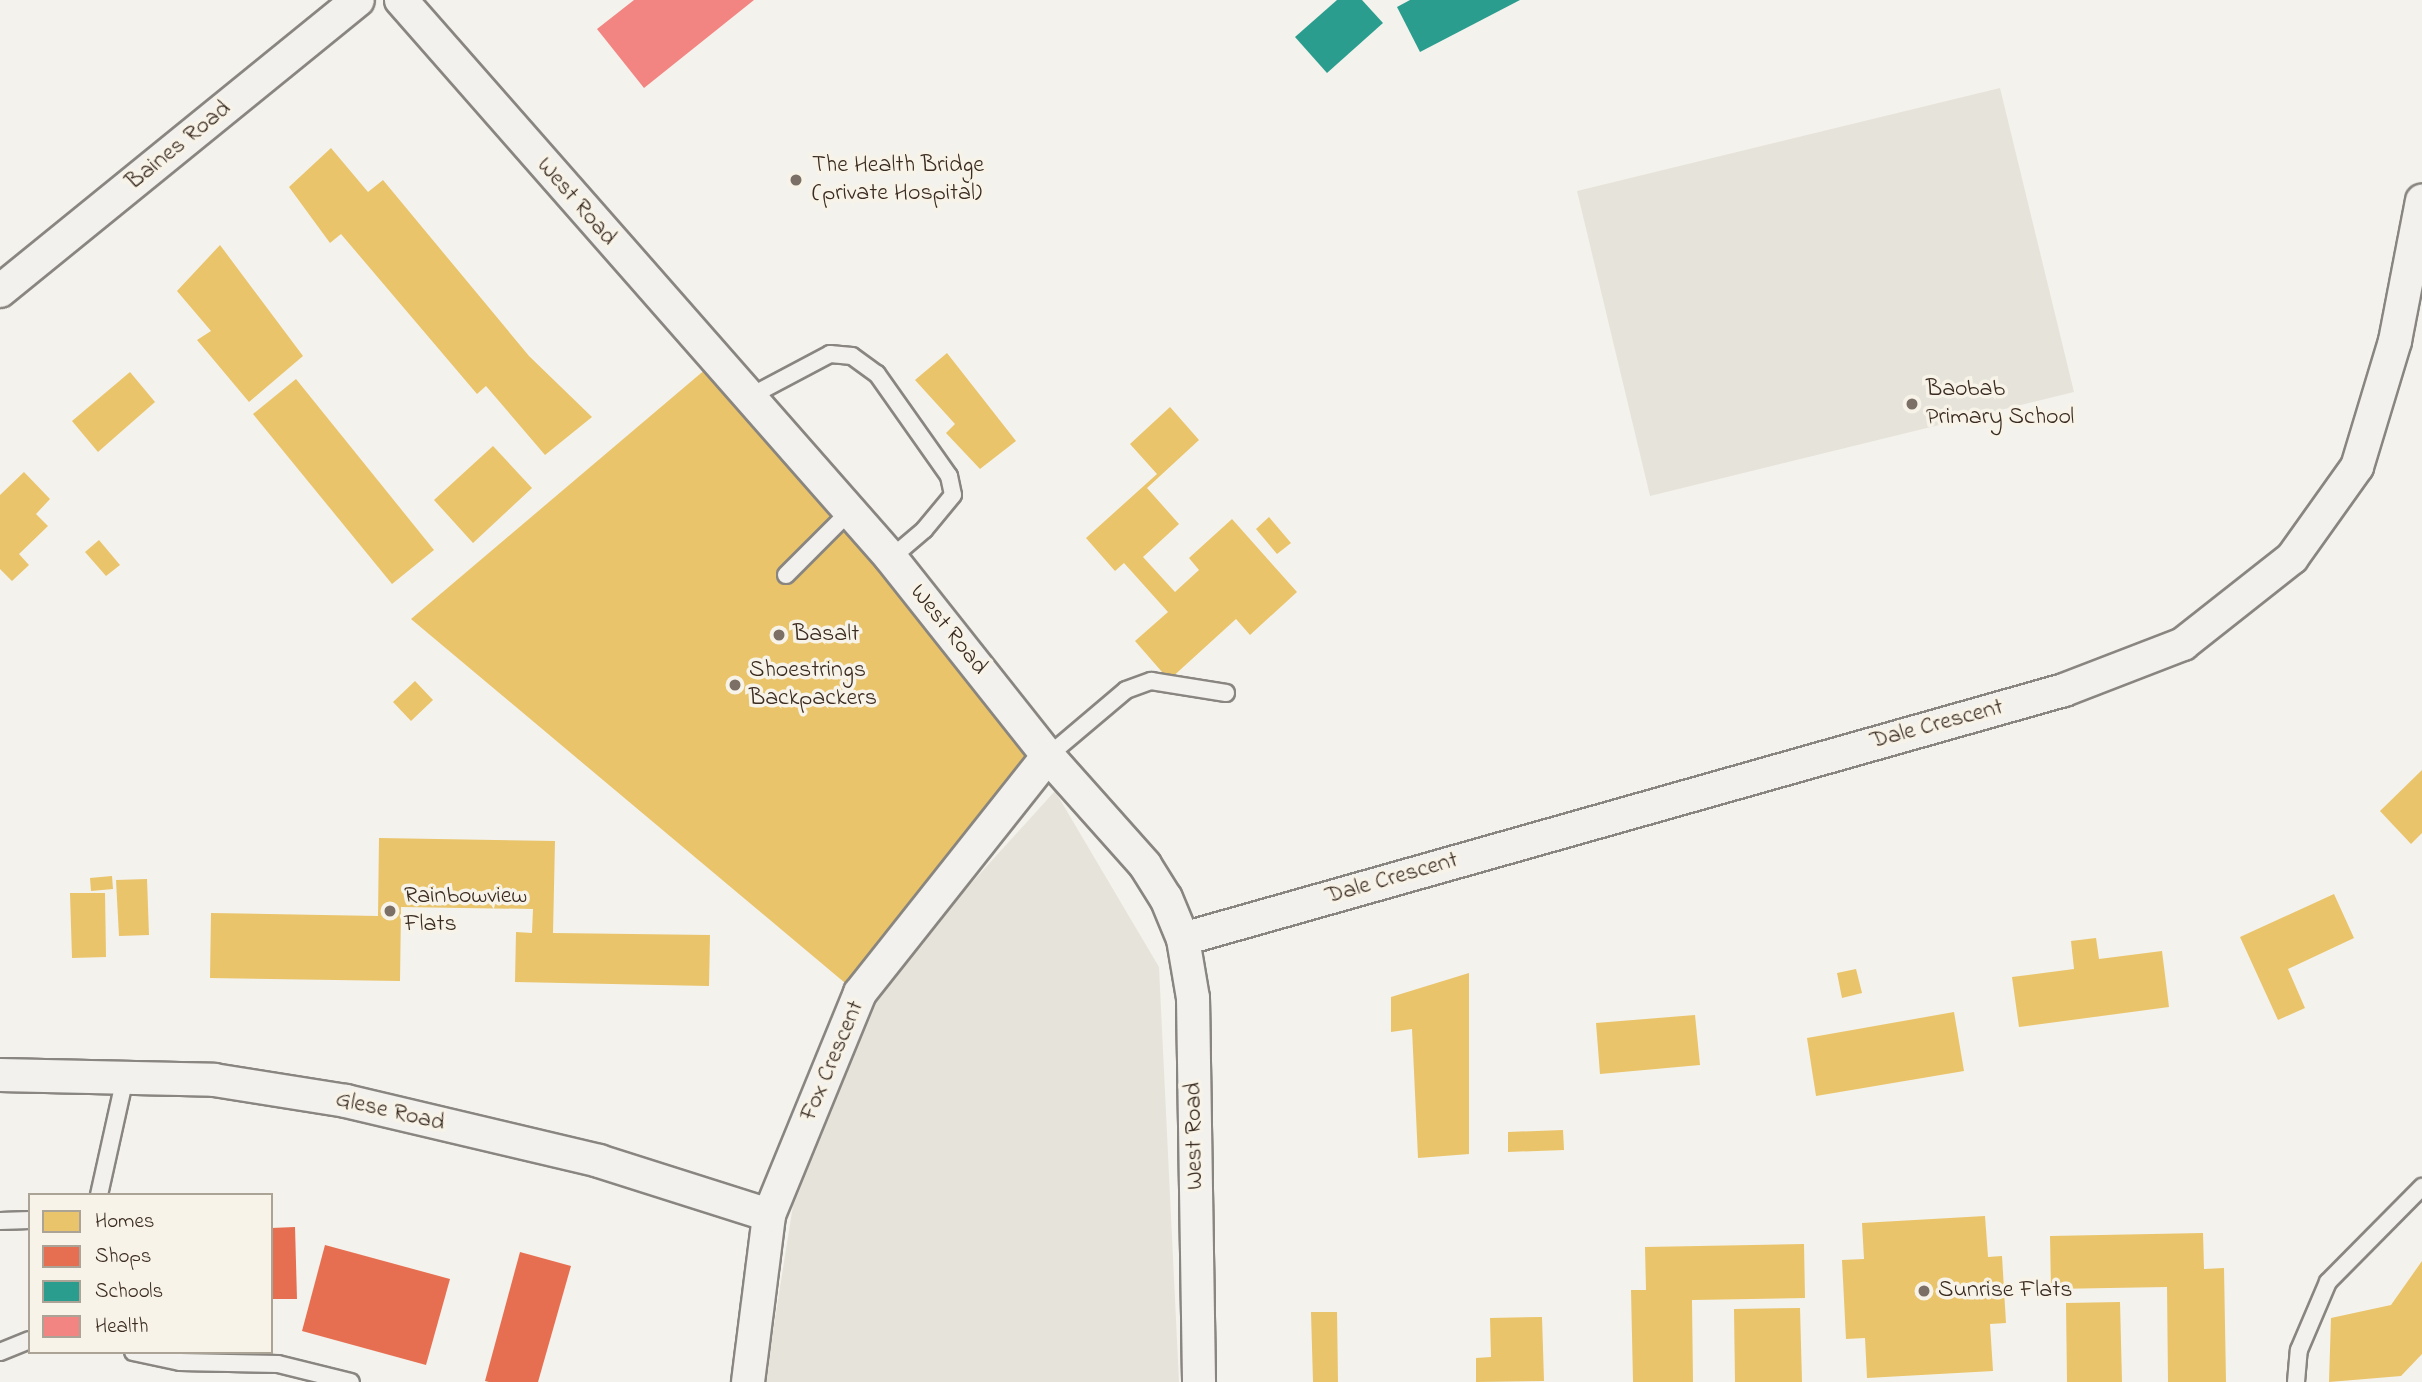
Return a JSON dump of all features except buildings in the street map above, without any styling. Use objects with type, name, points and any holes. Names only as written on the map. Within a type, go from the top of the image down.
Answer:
[{"type":"street","name":"Baines Road","points":[[0,291],[358,0]]},
{"type":"street","name":"West Road","points":[[401,0],[747,398],[891,558],[1048,756],[1145,865],[1183,939],[1193,998],[1199,1382]]},
{"type":"street","name":"Dale Crescent","points":[[1183,939],[2064,690],[2183,644],[2292,558],[2357,467],[2408,344],[2422,201]]},
{"type":"street","name":"Fox Crescent","points":[[748,1382],[769,1215],[860,993],[1048,756]]},
{"type":"street","name":"Glese Road","points":[[0,1076],[214,1080],[346,1101],[598,1161],[769,1215]]},
{"type":"lane","points":[[747,398],[830,354],[852,356],[877,374],[949,476],[953,495],[924,530],[891,558]]},
{"type":"lane","points":[[786,575],[850,511]]},
{"type":"lane","points":[[1048,756],[1126,690],[1152,681],[1226,693]]},
{"type":"lane","points":[[99,1193],[125,1078]]},
{"type":"lane","points":[[2296,1382],[2299,1350],[2328,1282],[2422,1187]]},
{"type":"lane","points":[[0,1221],[28,1220]]},
{"type":"lane","points":[[0,1352],[28,1341]]},
{"type":"lane","points":[[142,1354],[180,1362],[278,1364],[351,1382]]},
{"type":"shaded area","points":[[2000,88],[2074,392],[1650,496],[1577,191]]},
{"type":"shaded area","points":[[1055,791],[1159,967],[1179,1382],[765,1382],[794,1199],[886,977]]},
{"type":"place","name":"The Health Bridge (private Hospital)","points":[[796,180]]},
{"type":"place","name":"Baobab Primary School","points":[[1912,404]]},
{"type":"place","name":"Basalt","points":[[779,635]]},
{"type":"place","name":"Shoestrings Backpackers","points":[[735,685]]},
{"type":"place","name":"Rainbowview Flats","points":[[390,911]]},
{"type":"place","name":"Sunrise Flats","points":[[1924,1291]]}]
